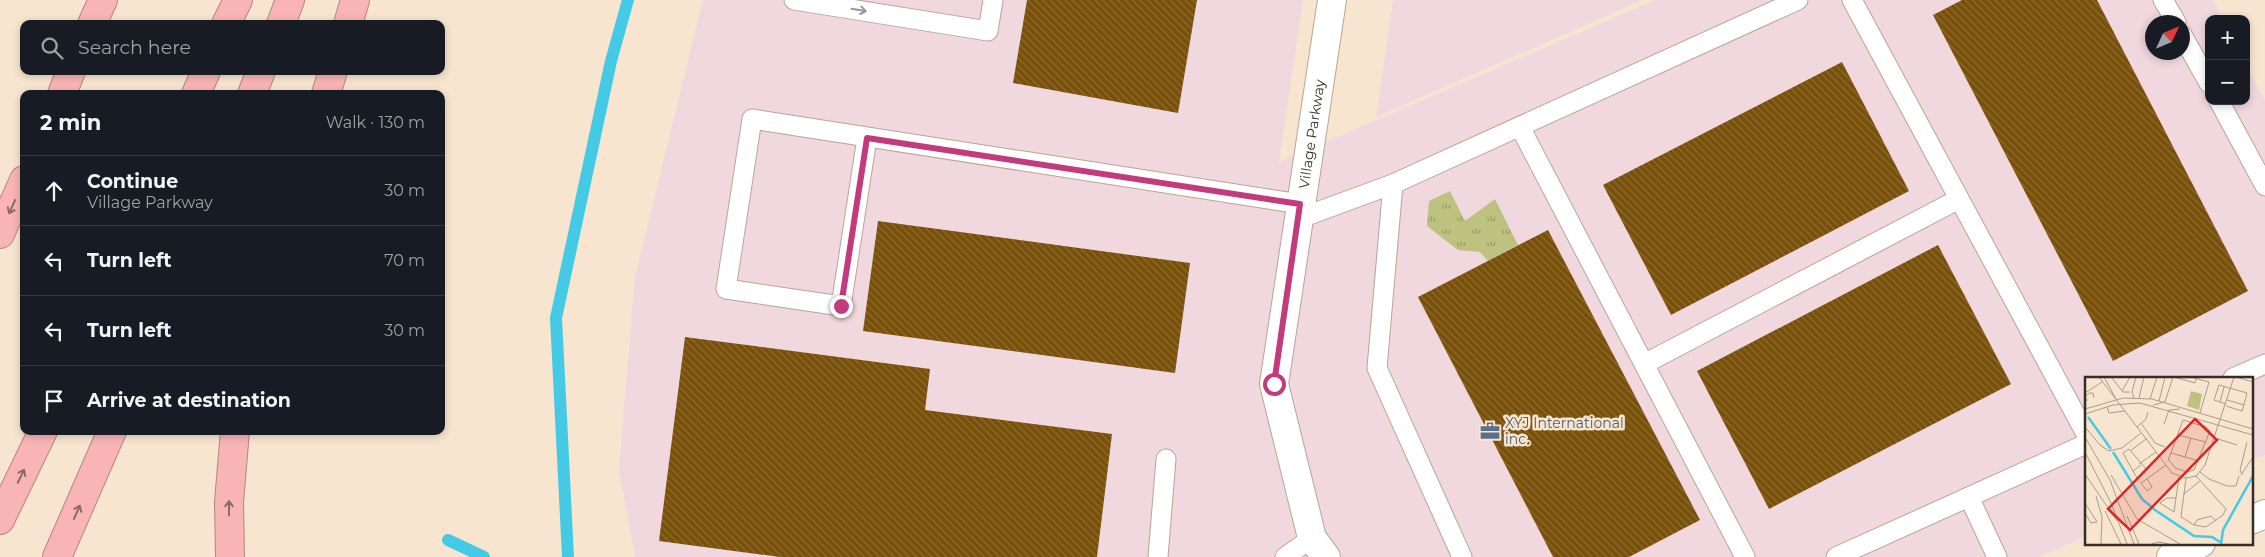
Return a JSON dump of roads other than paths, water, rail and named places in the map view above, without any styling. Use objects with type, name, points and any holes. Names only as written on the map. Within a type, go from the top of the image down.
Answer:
[{"type":"highway","points":[[94,20],[103,0]]},
{"type":"highway","points":[[228,20],[238,0]]},
{"type":"highway","points":[[282,20],[290,0]]},
{"type":"highway","points":[[349,20],[355,0]]},
{"type":"highway","points":[[64,90],[69,75]]},
{"type":"highway","points":[[198,90],[204,75]]},
{"type":"highway","points":[[254,90],[259,75]]},
{"type":"highway","points":[[327,90],[332,75]]},
{"type":"highway","points":[[0,234],[20,189]]},
{"type":"highway","points":[[0,520],[41,435]]},
{"type":"highway","points":[[57,557],[110,435]]},
{"type":"highway","points":[[230,557],[229,502],[235,435]]},
{"type":"street","name":"Village Parkway","points":[[1319,548],[1274,384],[1332,0]]},
{"type":"street","points":[[2252,520],[2265,514]]},
{"type":"street","points":[[2171,557],[2199,544]]},
{"type":"lane","points":[[794,0],[988,31],[993,0]]},
{"type":"lane","points":[[867,138],[841,306],[726,289],[752,119],[867,138],[1299,212],[1393,184],[1798,0]]},
{"type":"lane","points":[[1852,0],[2085,432]]},
{"type":"lane","points":[[2163,0],[2172,15]]},
{"type":"lane","points":[[2190,49],[2205,76]]},
{"type":"lane","points":[[2221,105],[2265,186]]},
{"type":"lane","points":[[1520,126],[1745,557]]},
{"type":"lane","points":[[1393,184],[1377,368],[1462,557]]},
{"type":"lane","points":[[1644,364],[1960,199]]},
{"type":"lane","points":[[2235,377],[2265,364]]},
{"type":"lane","points":[[1836,557],[2085,444]]},
{"type":"lane","points":[[1158,557],[1166,459]]},
{"type":"lane","points":[[1969,497],[1997,557]]},
{"type":"lane","points":[[1285,557],[1319,548]]},
{"type":"waterway","points":[[568,557],[556,318],[611,61],[628,0]]},
{"type":"waterway","points":[[448,540],[484,557]]},
{"type":"place","name":"XYJ International inc.","points":[[1490,431]]}]
